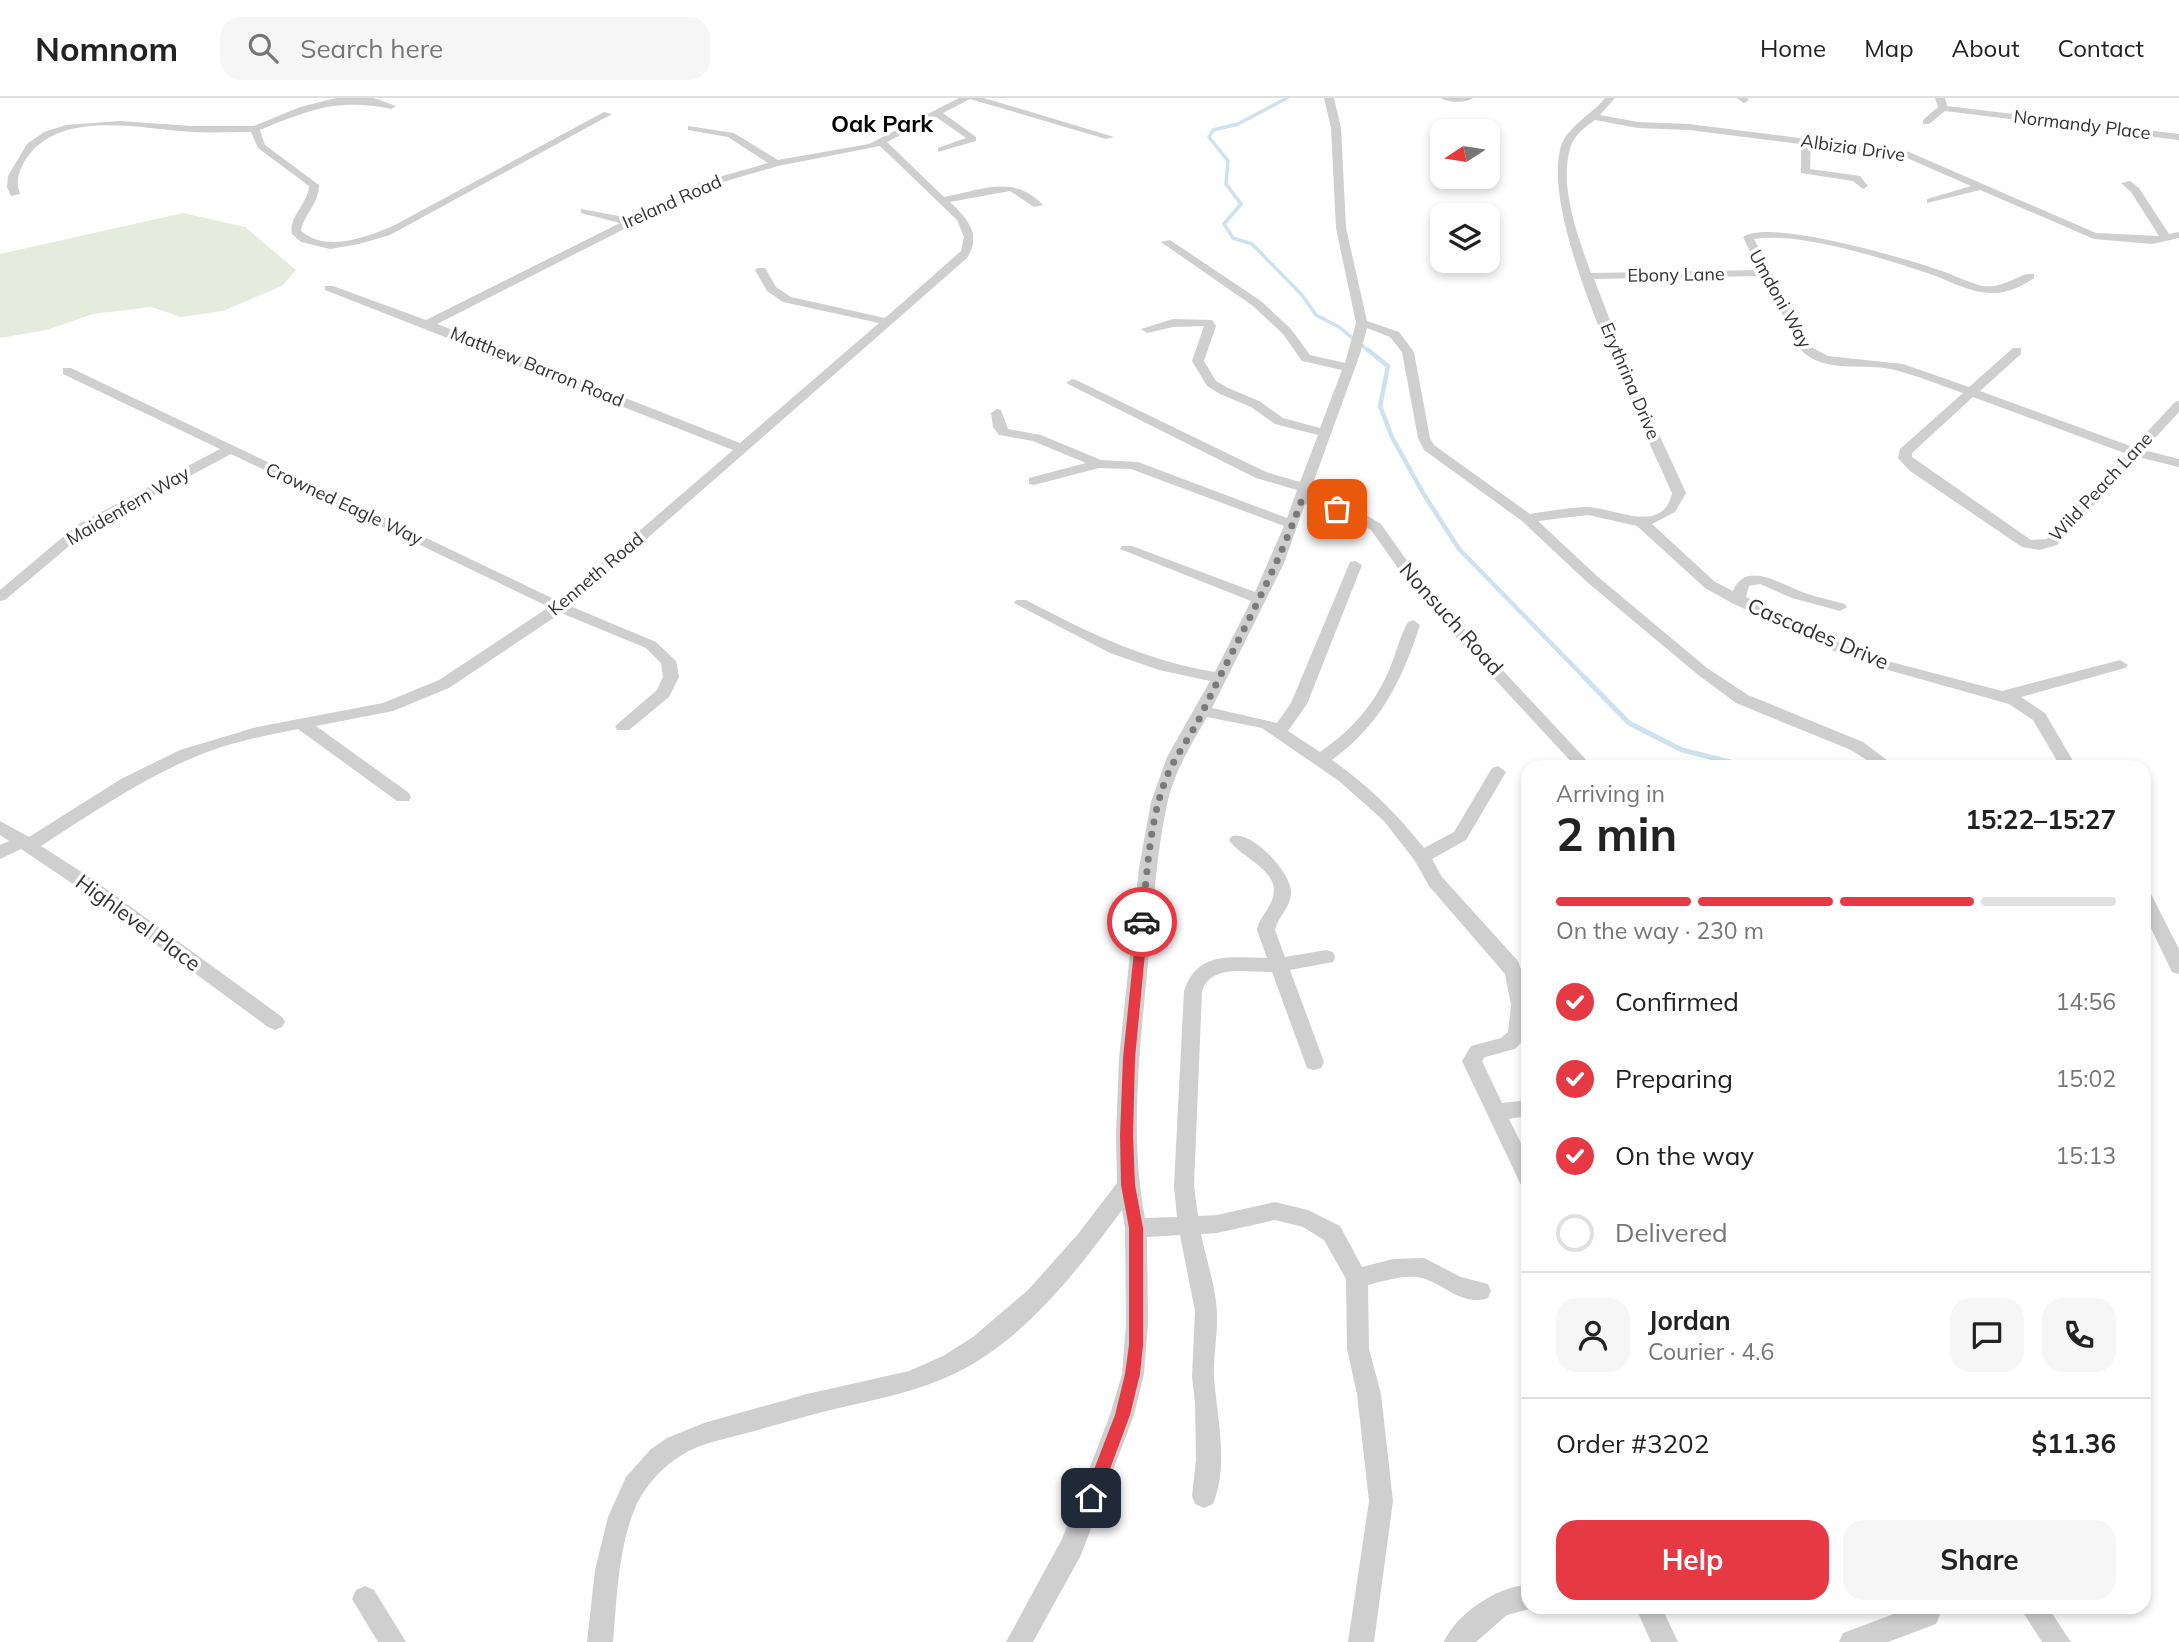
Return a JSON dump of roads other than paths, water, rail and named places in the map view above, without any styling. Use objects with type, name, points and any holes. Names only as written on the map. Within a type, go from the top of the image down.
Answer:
[{"type":"street","points":[[15,194],[11,189],[12,179],[26,147],[41,136],[65,128],[92,124],[255,129],[303,109],[346,98],[393,105]]},
{"type":"street","name":"Ireland Road","points":[[427,324],[705,184],[777,163],[882,143],[966,98]]},
{"type":"street","points":[[974,98],[1109,136]]},
{"type":"street","points":[[1019,1642],[1072,1546],[1122,1415],[1133,1374],[1136,1345],[1136,1228],[1128,1185],[1126,1135],[1129,1058],[1155,820],[1165,781],[1175,757],[1203,711],[1218,677],[1260,600],[1293,525],[1361,328],[1341,228],[1336,128],[1329,98]]},
{"type":"street","points":[[1446,98],[1468,98]]},
{"type":"street","name":"Erythrina Drive","points":[[1610,98],[1596,117],[1580,124],[1566,147],[1563,157],[1563,187],[1570,230],[1586,276],[1679,493],[1674,506],[1642,523]]},
{"type":"street","points":[[1926,122],[1942,103]]},
{"type":"street","name":"Normandy Place","points":[[1942,103],[2179,137]]},
{"type":"street","points":[[255,129],[261,146],[314,185],[311,204],[295,226],[299,237],[314,244],[338,245],[370,239],[397,228],[607,114]]},
{"type":"street","points":[[939,114],[973,139],[941,150]]},
{"type":"street","name":"Albizia Drive","points":[[1596,117],[1638,125],[1689,127],[1909,155],[2094,236],[2144,241],[2179,235]]},
{"type":"street","points":[[691,128],[731,135],[777,163]]},
{"type":"street","points":[[1806,141],[1805,171],[1856,178],[1863,186]]},
{"type":"street","name":"Kenneth Road","points":[[0,853],[26,843],[162,764],[214,743],[387,707],[416,697],[444,684],[560,607],[953,268],[969,246],[970,233],[961,218],[882,143]]},
{"type":"street","points":[[2126,183],[2135,190],[2166,238]]},
{"type":"street","points":[[1931,201],[1981,186]]},
{"type":"street","points":[[943,200],[1010,188],[1018,190],[1038,205]]},
{"type":"street","points":[[585,211],[627,221]]},
{"type":"street","name":"Umdoni Way","points":[[2030,276],[2017,287],[1975,287],[1957,283],[1932,271],[1791,237],[1763,234],[1750,236],[1748,241],[1806,349],[1813,356],[1827,360],[1896,366],[2133,453],[2179,463]]},
{"type":"street","points":[[1166,242],[1250,299],[1284,328],[1295,341],[1300,354],[1308,359],[1348,367]]},
{"type":"street","points":[[761,271],[771,289],[787,300],[889,322]]},
{"type":"street","name":"Ebony Lane","points":[[1586,276],[1766,273]]},
{"type":"street","name":"Matthew Barron Road","points":[[329,288],[743,449]]},
{"type":"street","points":[[1147,329],[1173,323],[1208,322],[1210,326],[1198,361],[1211,383],[1255,404],[1279,421],[1324,433]]},
{"type":"street","points":[[1361,328],[1387,329],[1402,341],[1408,352],[1424,438],[1429,447],[1527,518],[1592,579],[1702,671],[1742,699],[1857,746],[1878,760]]},
{"type":"street","name":"Wild Peach Lane","points":[[2017,351],[1907,449],[1905,458],[1914,468],[2027,544],[2040,546],[2052,542],[2179,405]]},
{"type":"street","name":"Crowned Eagle Way","points":[[66,371],[560,607],[651,645],[668,661],[671,677],[663,693],[623,726]]},
{"type":"street","name":"Nonsuch Road","points":[[1072,383],[1261,475],[1359,517],[1376,527],[1422,592],[1578,760]]},
{"type":"street","points":[[997,413],[999,427],[1004,432],[1036,438],[1099,464]]},
{"type":"street","name":"Maidenfern Way","points":[[0,597],[82,528],[229,450]]},
{"type":"street","points":[[1034,481],[1099,464],[1133,465],[1293,525]]},
{"type":"street","points":[[1527,518],[1588,511],[1642,523]]},
{"type":"street","name":"Cascades Drive","points":[[1642,523],[1697,576],[1737,600],[1861,657],[2015,700],[2039,717],[2064,760]]},
{"type":"street","points":[[1126,549],[1260,600]]},
{"type":"street","points":[[1280,731],[1298,704],[1355,565]]},
{"type":"street","points":[[1737,600],[1743,584],[1757,579],[1797,595],[1840,607]]},
{"type":"street","points":[[1020,603],[1130,657],[1186,674],[1218,677]]},
{"type":"street","points":[[1322,759],[1358,733],[1372,717],[1399,670],[1413,625]]},
{"type":"street","points":[[2004,696],[2120,664]]},
{"type":"street","points":[[1203,711],[1266,724],[1322,759],[1390,817],[1422,858],[1435,881],[1521,975]]},
{"type":"street","points":[[302,724],[403,797]]},
{"type":"street","points":[[1422,858],[1460,836],[1498,772]]},
{"type":"street","name":"Highlevel Place","points":[[0,827],[275,1022]]},
{"type":"street","points":[[1238,840],[1276,874],[1282,883],[1281,899],[1269,918],[1266,930],[1281,965],[1314,1062]]},
{"type":"street","points":[[2151,911],[2179,967]]},
{"type":"street","points":[[1205,1496],[1208,1450],[1207,1403],[1203,1377],[1206,1311],[1184,1186],[1191,1010],[1196,980],[1204,970],[1222,966],[1281,965],[1308,957],[1326,957]]},
{"type":"street","points":[[1521,1020],[1516,1036],[1506,1045],[1478,1051],[1472,1061],[1521,1164]]},
{"type":"street","points":[[1496,1112],[1521,1109]]},
{"type":"street","points":[[600,1642],[615,1541],[626,1503],[635,1486],[658,1458],[702,1434],[921,1377],[958,1359],[998,1332],[1041,1291],[1089,1239],[1128,1185]]},
{"type":"street","points":[[1136,1228],[1217,1224],[1275,1211],[1308,1219],[1332,1233],[1357,1278],[1358,1349],[1369,1394],[1381,1501],[1361,1642]]},
{"type":"street","points":[[1357,1278],[1393,1269],[1424,1268],[1457,1286],[1480,1292]]},
{"type":"street","points":[[1457,1642],[1501,1603],[1521,1598]]},
{"type":"street","points":[[365,1599],[393,1642]]},
{"type":"street","points":[[1651,1614],[1665,1642]]},
{"type":"street","points":[[2037,1614],[2058,1642]]},
{"type":"street","points":[[1852,1642],[1927,1615]]},
{"type":"waterway","points":[[1287,98],[1238,124],[1213,130],[1209,137],[1228,161],[1226,184],[1241,204],[1224,224],[1233,238],[1252,244],[1302,295],[1316,315],[1339,327],[1370,352]]},
{"type":"waterway","points":[[1368,350],[1388,366],[1380,406],[1392,437],[1423,493],[1459,549],[1585,678]]},
{"type":"waterway","points":[[1584,677],[1629,723],[1682,750],[1722,760]]},
{"type":"district","name":"Oak Park","points":[[882,124]]}]
